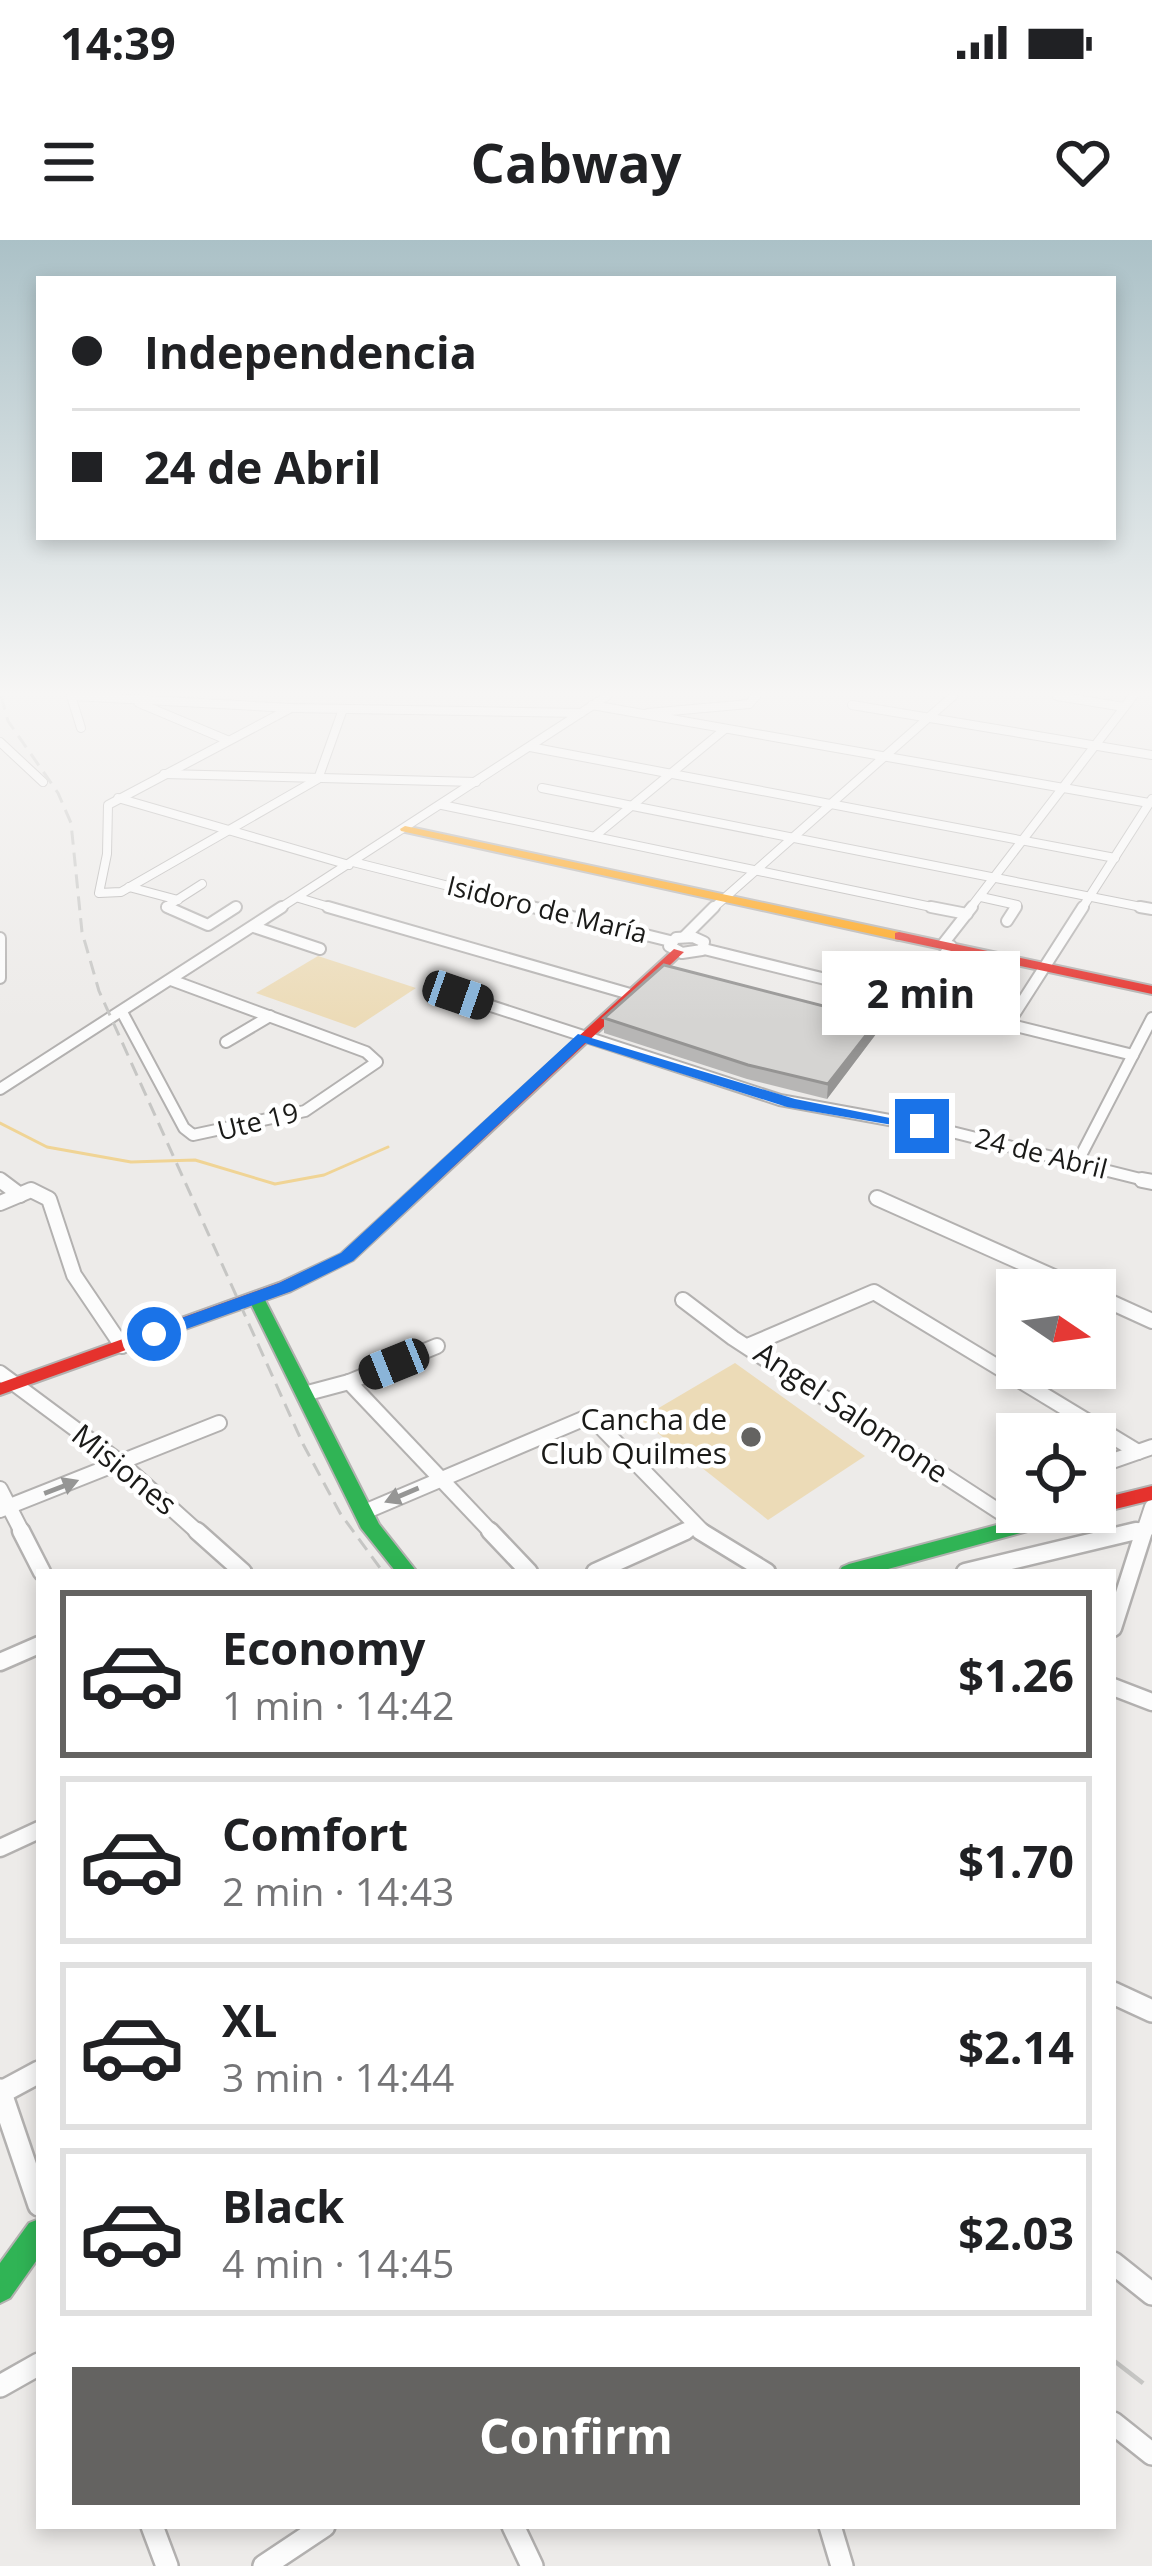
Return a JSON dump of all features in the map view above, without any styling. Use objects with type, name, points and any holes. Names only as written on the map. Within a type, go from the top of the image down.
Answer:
[{"type":"street","points":[[112,805],[106,811],[107,854],[99,892],[103,896],[129,887],[274,805]]},
{"type":"street","name":"Isidoro de María","points":[[140,805],[351,863],[677,943]]},
{"type":"street","points":[[3,1085],[442,805],[967,914]]},
{"type":"street","points":[[625,805],[1152,909]]},
{"type":"street","points":[[5,1382],[256,1298],[322,1271],[358,1249],[630,994],[721,897],[827,805]]},
{"type":"street","points":[[831,805],[1114,858]]},
{"type":"street","points":[[880,993],[892,984],[921,984],[967,914],[1051,805]]},
{"type":"street","points":[[1008,1024],[1148,805]]},
{"type":"street","points":[[595,836],[632,806]]},
{"type":"street","points":[[405,829],[1152,990]]},
{"type":"street","points":[[202,884],[166,907],[208,925],[231,910],[320,949]]},
{"type":"street","points":[[129,887],[178,900]]},
{"type":"street","points":[[981,897],[1017,904],[1007,921]]},
{"type":"street","points":[[299,898],[630,994]]},
{"type":"street","points":[[0,938],[0,978]]},
{"type":"street","points":[[677,943],[1133,1055]]},
{"type":"street","points":[[171,980],[270,1016]]},
{"type":"street","name":"24 de Abril","points":[[445,991],[792,1104],[922,1126],[1152,1182]]},
{"type":"street","name":"Ute 19","points":[[117,1016],[184,1129],[193,1136],[304,1111],[367,1072],[377,1059],[270,1016]]},
{"type":"street","points":[[226,1042],[270,1016]]},
{"type":"street","points":[[1077,1163],[1152,1018]]},
{"type":"street","points":[[0,1180],[20,1195]]},
{"type":"street","points":[[0,1203],[31,1190],[49,1199],[74,1275],[122,1346]]},
{"type":"street","points":[[877,1198],[1036,1269]]},
{"type":"street","points":[[750,1345],[874,1292],[1145,1449]]},
{"type":"street","points":[[256,1298],[362,1513],[405,1569]]},
{"type":"street","name":"Angel Salomone","points":[[683,1300],[996,1510]]},
{"type":"street","points":[[1116,1305],[1152,1321]]},
{"type":"street","points":[[304,1394],[350,1382],[437,1346]]},
{"type":"street","name":"Misiones","points":[[5,1382],[122,1463],[232,1569]]},
{"type":"street","points":[[350,1382],[526,1569]]},
{"type":"street","points":[[362,1513],[583,1419],[602,1425],[694,1527],[762,1569]]},
{"type":"street","points":[[5,1509],[220,1424]]},
{"type":"street","points":[[1116,1459],[1145,1449]]},
{"type":"street","points":[[0,1489],[5,1509],[40,1569]]},
{"type":"street","points":[[1116,1502],[1152,1493]]},
{"type":"street","points":[[1116,1620],[1152,1507]]},
{"type":"street","points":[[602,1569],[694,1527]]},
{"type":"street","points":[[977,1569],[1149,1527]]},
{"type":"street","points":[[895,1566],[998,1533]]},
{"type":"street","points":[[0,1662],[36,1647]]},
{"type":"street","points":[[1116,1689],[1152,1702]]},
{"type":"street","points":[[0,1848],[36,1831]]},
{"type":"street","points":[[1116,1994],[1152,2011]]},
{"type":"street","points":[[36,2074],[0,2092],[36,2196]]},
{"type":"street","points":[[0,2288],[36,2237]]},
{"type":"street","points":[[1116,2266],[1152,2294]]},
{"type":"street","points":[[0,2386],[36,2366]]},
{"type":"street","points":[[1116,2425],[1152,2454]]},
{"type":"street","points":[[153,2529],[166,2566]]},
{"type":"street","points":[[264,2566],[320,2529]]},
{"type":"street","points":[[514,2529],[532,2566]]},
{"type":"street","points":[[831,2529],[842,2566]]},
{"type":"shaded area","points":[[318,956],[416,988],[355,1028],[256,993]]},
{"type":"shaded area","name":"Cancha de Club Quilmes","points":[[735,1363],[865,1456],[768,1520],[640,1419]]},
{"type":"building","points":[[664,965],[878,1020],[828,1084],[748,1065],[604,1018]]},
{"type":"waterway","points":[[0,1123],[47,1147],[131,1162],[195,1160],[275,1184],[324,1175],[388,1147]]},
{"type":"railway","points":[[63,805],[71,823],[82,932],[99,991],[303,1444],[340,1513],[381,1569]]},
{"type":"railway","points":[[1116,2362],[1152,2390]]},
{"type":"traffic: fast","points":[[256,1298],[371,1528],[405,1569]]},
{"type":"traffic: fast","points":[[860,1569],[996,1532]]},
{"type":"traffic: fast","points":[[0,2288],[36,2237]]},
{"type":"traffic: slow","points":[[405,829],[899,936]]},
{"type":"traffic: jam","points":[[899,936],[1152,990]]},
{"type":"traffic: jam","points":[[0,1389],[285,1287],[347,1257],[678,952]]},
{"type":"traffic: jam","points":[[1116,1502],[1152,1493]]},
{"type":"place","name":"Cancha de Club Quilmes","points":[[751,1437]]},
{"type":"route","points":[[154,1334],[285,1287],[347,1257],[583,1037],[792,1104],[922,1126]]}]
